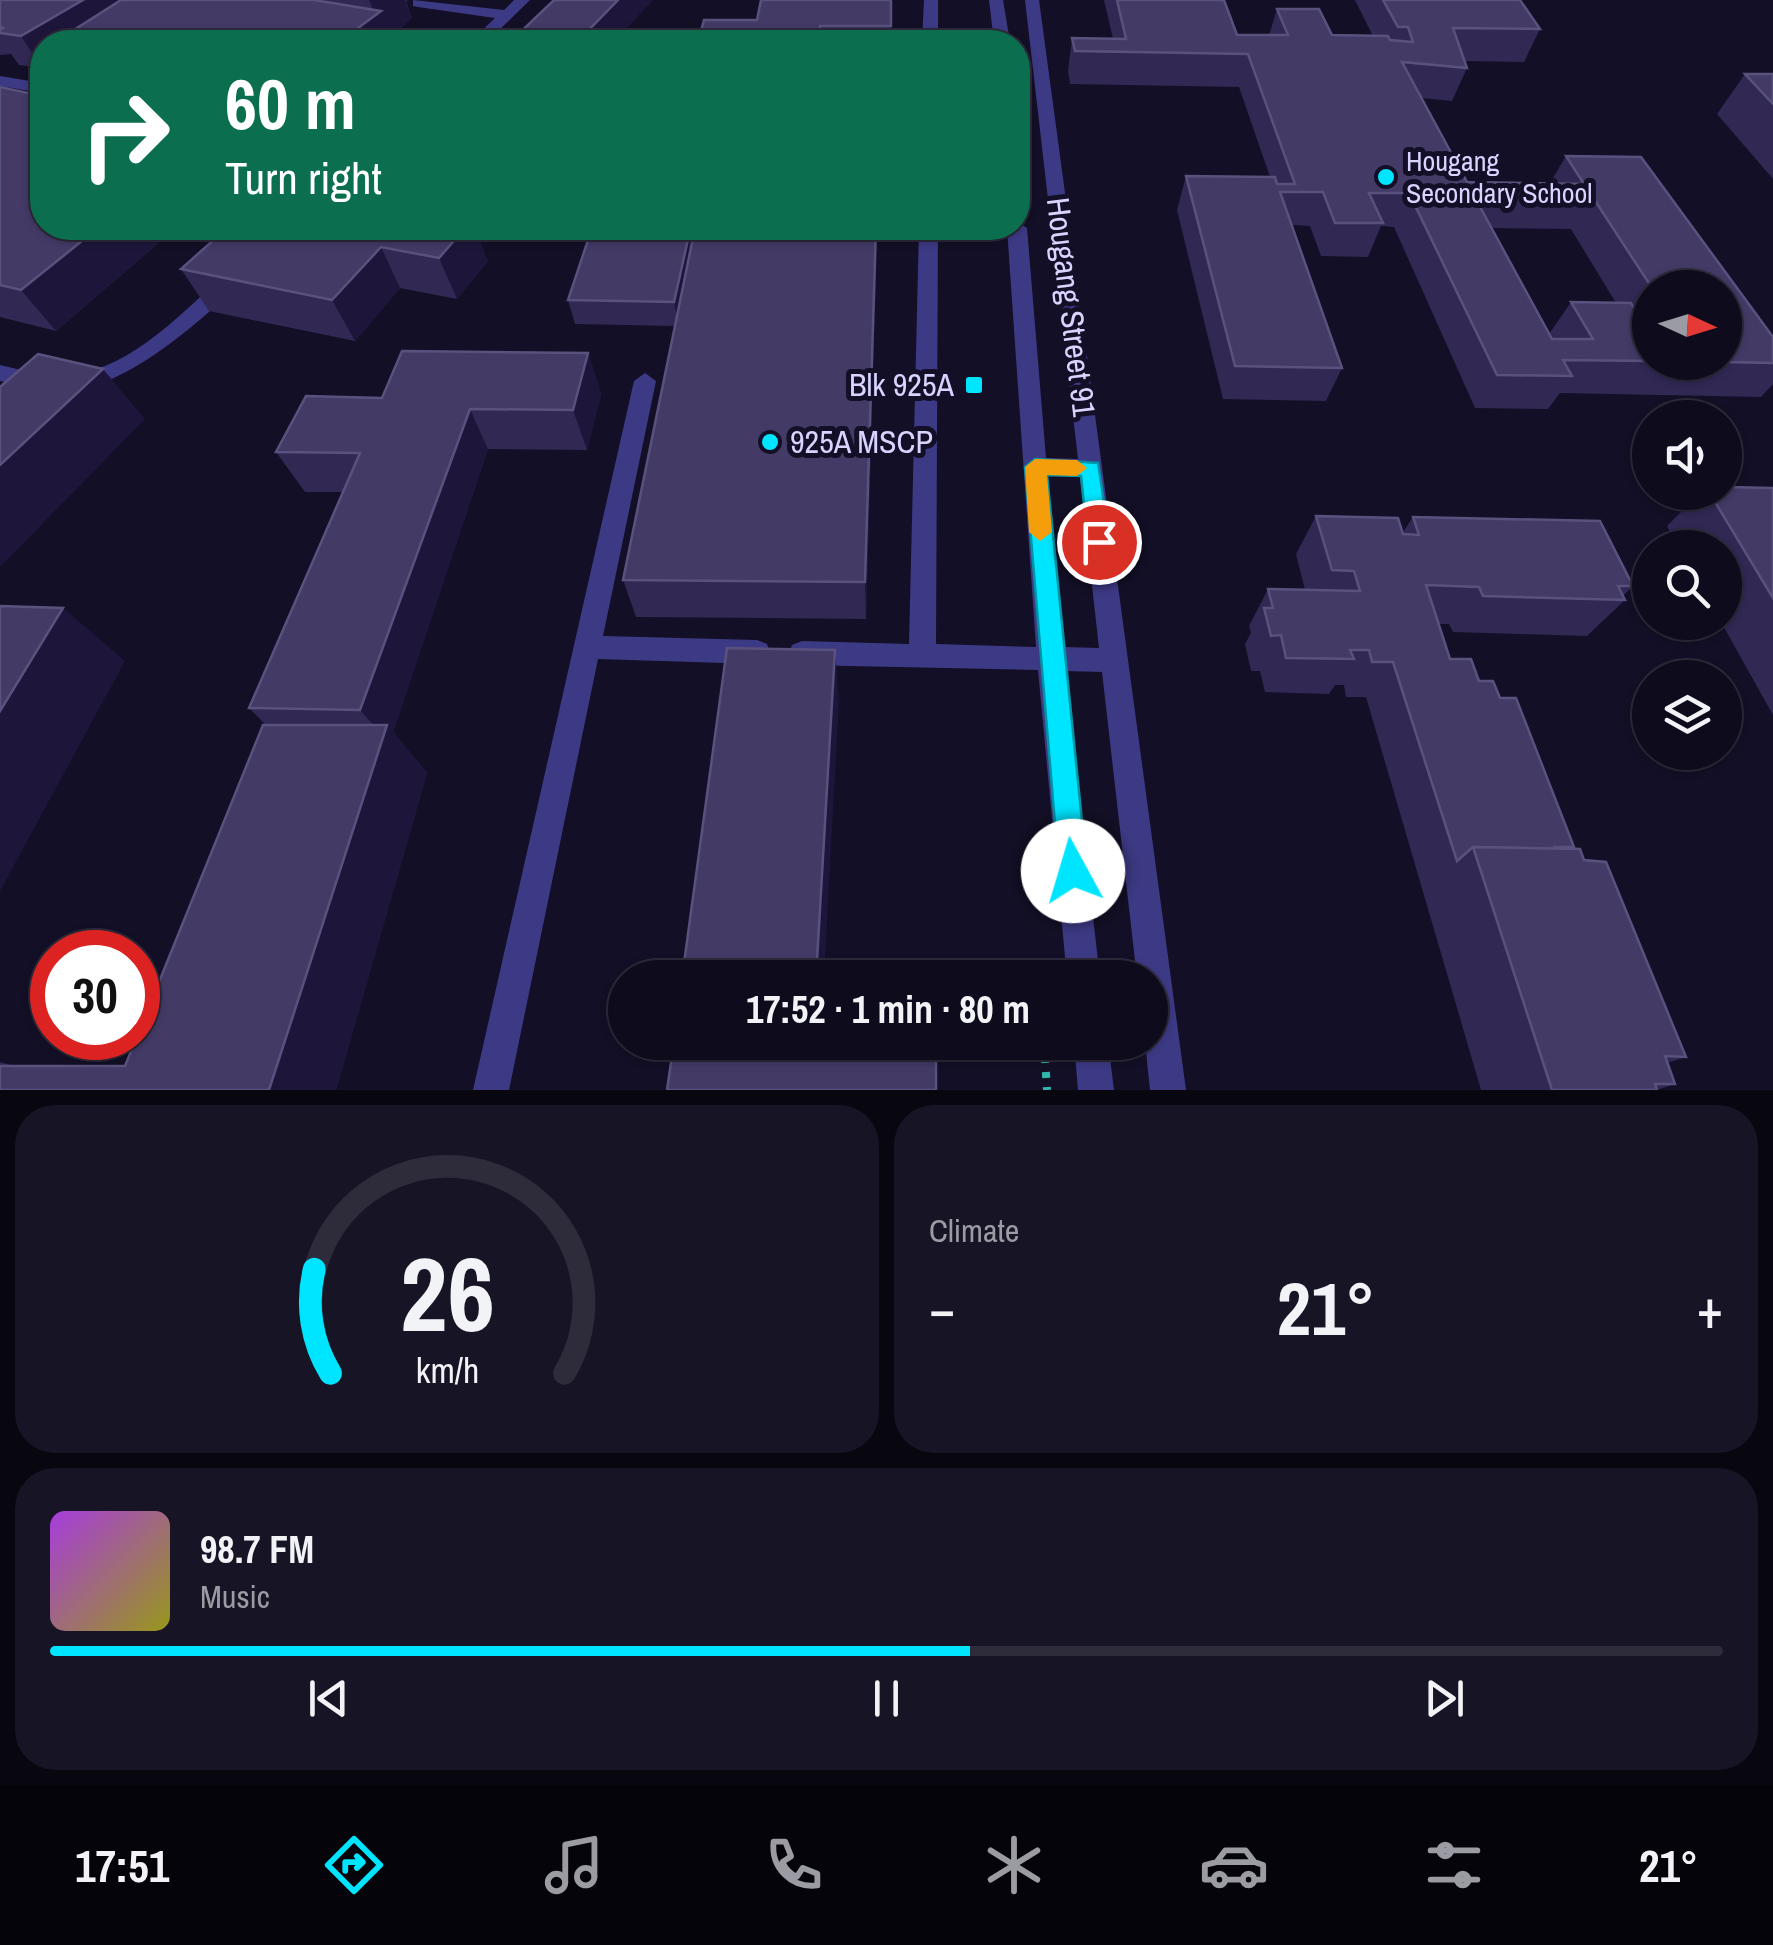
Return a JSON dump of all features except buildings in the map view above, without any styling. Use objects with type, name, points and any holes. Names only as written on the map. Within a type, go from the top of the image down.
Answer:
[{"type":"street","points":[[491,30],[523,0]]},
{"type":"street","points":[[930,30],[931,0]]},
{"type":"street","points":[[996,0],[1000,30]]},
{"type":"street","name":"Hougang Street 91","points":[[1032,0],[1168,1090]]},
{"type":"street","points":[[418,3],[507,15]]},
{"type":"street","points":[[0,81],[30,86]]},
{"type":"street","points":[[0,373],[22,379],[88,380],[141,357],[267,240]]},
{"type":"street","points":[[922,656],[928,240]]},
{"type":"street","name":"Hougang Street 91","points":[[1018,240],[1050,658],[1082,960]]},
{"type":"street","points":[[491,1090],[645,381]]},
{"type":"street","points":[[1035,467],[1091,468]]},
{"type":"street","points":[[586,647],[1112,660]]},
{"type":"street","points":[[1093,1060],[1096,1090]]},
{"type":"path","points":[[1045,1060],[1046,1090]]},
{"type":"slow traffic","points":[[1040,532],[1035,467],[1077,468]]},
{"type":"place","name":"Hougang Secondary School","points":[[1386,177]]},
{"type":"place","name":"Blk 925A","points":[[974,385]]},
{"type":"place","name":"925A MSCP","points":[[770,442]]},
{"type":"route","points":[[1073,871],[1035,467],[1091,468],[1099,542]]}]
